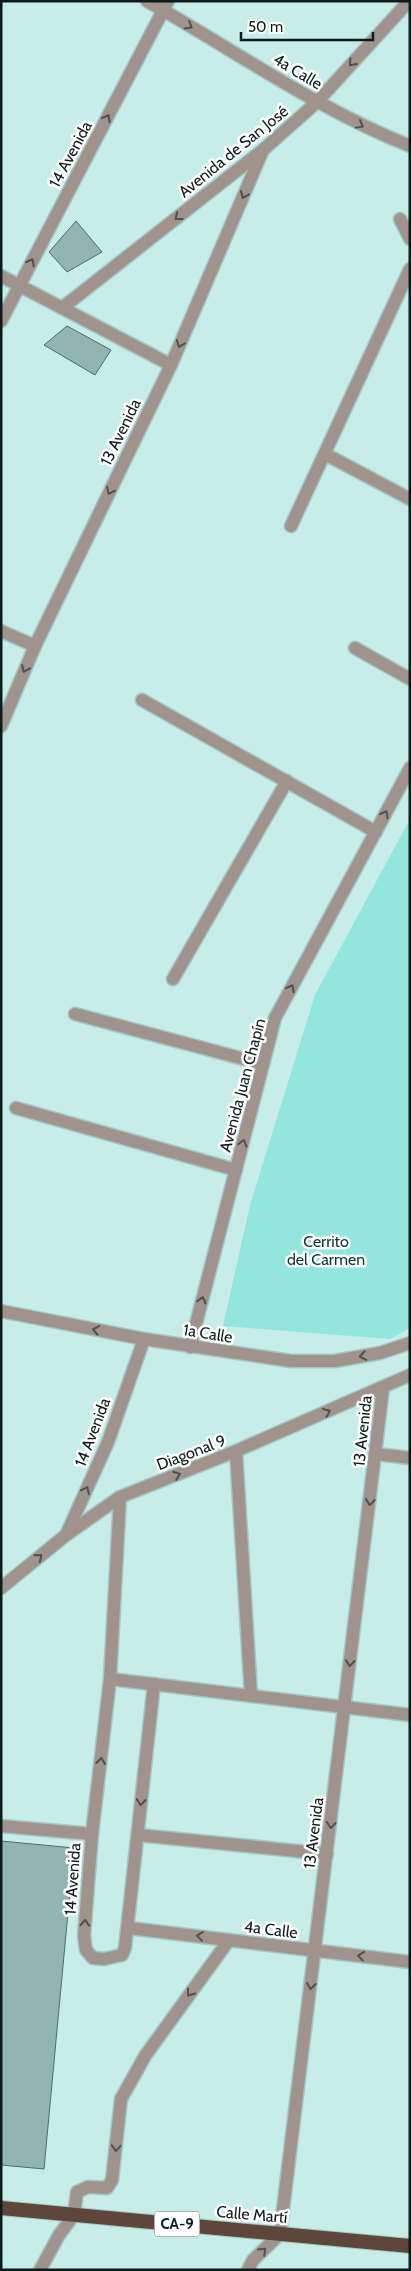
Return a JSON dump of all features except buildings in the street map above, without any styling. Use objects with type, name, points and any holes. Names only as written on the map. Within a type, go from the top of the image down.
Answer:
[{"type":"highway","name":"Calle Martí","points":[[1,2208],[410,2246]]},
{"type":"street","name":"4a Calle","points":[[147,1],[165,6],[317,102],[370,130],[410,146]]},
{"type":"street","name":"Avenida de San José","points":[[62,308],[263,150],[317,102],[409,1]]},
{"type":"street","name":"14 Avenida","points":[[1,321],[165,6]]},
{"type":"street","name":"13 Avenida","points":[[1,726],[36,646],[171,366],[263,150]]},
{"type":"street","points":[[400,219],[410,239]]},
{"type":"street","points":[[291,526],[306,490],[325,454],[410,269]]},
{"type":"street","points":[[1,276],[171,366]]},
{"type":"street","points":[[325,454],[410,498]]},
{"type":"street","points":[[1,631],[36,646]]},
{"type":"street","points":[[355,648],[410,680]]},
{"type":"street","points":[[142,700],[376,832]]},
{"type":"street","name":"Avenida Juan Chapín","points":[[190,1347],[275,1018],[410,768]]},
{"type":"street","points":[[173,979],[287,782]]},
{"type":"street","points":[[75,1014],[263,1064]]},
{"type":"street","points":[[16,1108],[236,1170]]},
{"type":"street","name":"1a Calle","points":[[1,1311],[190,1347],[291,1361],[335,1361],[380,1353],[410,1343]]},
{"type":"street","name":"14 Avenida","points":[[66,1535],[108,1442],[144,1339]]},
{"type":"street","name":"Diagonal 9","points":[[1,1588],[66,1535],[120,1497],[236,1452],[410,1375]]},
{"type":"street","name":"13 Avenida","points":[[280,2234],[383,1388]]},
{"type":"street","points":[[236,1452],[251,1696]]},
{"type":"street","points":[[376,1454],[410,1458]]},
{"type":"street","name":"14 Avenida","points":[[120,1497],[110,1679],[92,1834],[86,1950],[93,1958],[104,1960],[122,1955],[129,1928],[154,1684]]},
{"type":"street","points":[[110,1679],[410,1715]]},
{"type":"street","points":[[1,1826],[92,1834]]},
{"type":"street","points":[[138,1835],[327,1854]]},
{"type":"street","name":"4a Calle","points":[[129,1928],[410,1962]]},
{"type":"street","points":[[40,2270],[59,2235],[74,2215],[77,2192],[88,2188],[107,2188],[112,2180],[121,2100],[145,2056],[228,1940]]},
{"type":"street","points":[[248,2270],[253,2260],[280,2234]]},
{"type":"green space","name":"Cerrito del Carmen","points":[[410,819],[410,1328],[390,1339],[223,1326],[250,1205],[315,995]]}]
